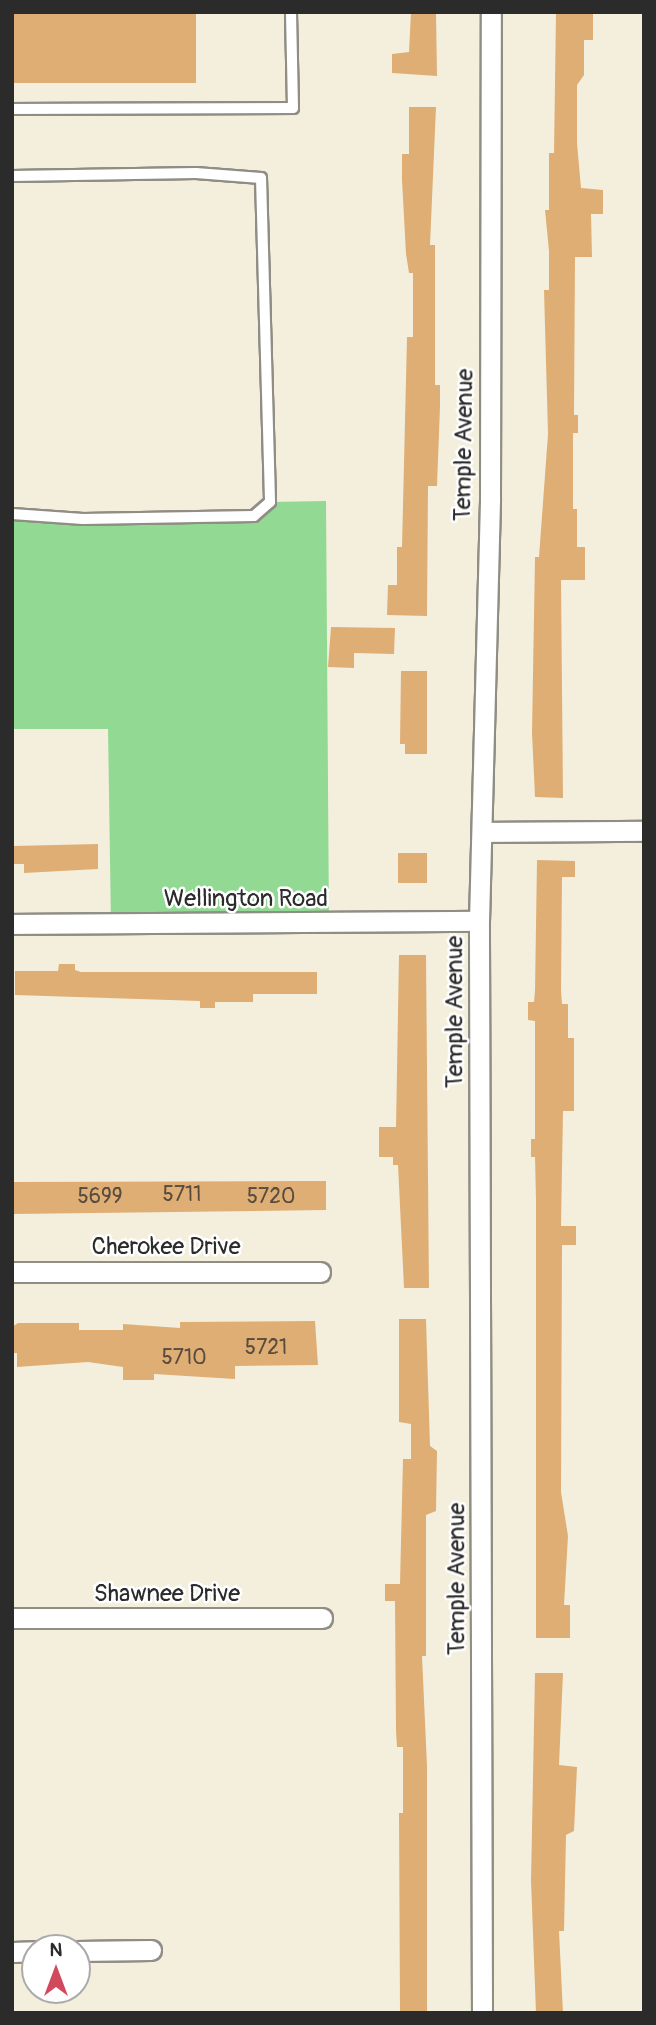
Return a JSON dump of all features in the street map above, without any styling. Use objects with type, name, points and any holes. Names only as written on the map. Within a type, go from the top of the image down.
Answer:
[{"type":"street","name":"Temple Avenue","points":[[482,2013],[479,921],[490,498],[491,12]]},
{"type":"street","points":[[483,832],[644,831]]},
{"type":"street","name":"Wellington Road","points":[[12,924],[479,921]]},
{"type":"street","name":"Cherokee Drive","points":[[12,1272],[320,1272]]},
{"type":"street","name":"Shawnee Drive","points":[[12,1618],[322,1618]]},
{"type":"street","points":[[91,1951],[151,1950]]},
{"type":"lane","points":[[12,109],[293,108],[291,12]]},
{"type":"lane","points":[[12,176],[196,173],[261,178],[270,502],[254,516],[83,519],[12,514]]},
{"type":"green space","points":[[326,501],[329,924],[111,924],[108,729],[12,729],[12,514],[254,516],[270,502]]},
{"type":"building","points":[[12,12],[196,12],[196,83],[12,83]]},
{"type":"building","points":[[411,12],[436,12],[437,76],[392,73],[392,54],[409,52]]},
{"type":"building","points":[[556,12],[593,12],[593,40],[584,40],[584,75],[577,85],[577,143],[581,188],[603,190],[603,214],[591,214],[592,257],[575,257],[574,415],[578,415],[578,433],[573,433],[573,509],[577,509],[577,547],[585,547],[585,580],[561,580],[563,798],[535,797],[532,733],[535,557],[539,557],[548,434],[544,290],[549,290],[549,251],[545,210],[549,210],[549,153],[554,153]]},
{"type":"building","points":[[409,107],[436,107],[430,245],[435,245],[435,385],[440,385],[440,407],[437,486],[428,486],[427,616],[387,615],[388,585],[397,585],[397,547],[402,547],[407,337],[413,337],[413,273],[409,273],[406,254],[402,180],[402,154],[409,154]]},
{"type":"building","points":[[331,627],[395,628],[394,654],[354,653],[354,668],[328,667]]},
{"type":"building","points":[[401,671],[427,671],[427,754],[405,754],[405,744],[400,744]]},
{"type":"building","points":[[98,844],[98,869],[24,873],[24,864],[13,864],[13,846]]},
{"type":"building","points":[[398,853],[427,853],[427,883],[398,883]]},
{"type":"building","points":[[537,860],[575,861],[575,877],[562,877],[561,991],[562,1004],[568,1004],[568,1038],[574,1038],[574,1111],[563,1111],[561,1226],[576,1226],[576,1245],[562,1245],[561,1492],[568,1536],[564,1605],[570,1605],[570,1638],[536,1638],[536,1200],[535,1157],[531,1157],[531,1139],[535,1139],[535,1021],[528,1020],[528,1002],[534,1002],[535,991]]},
{"type":"building","points":[[399,955],[426,955],[429,1288],[404,1288],[398,1165],[393,1165],[393,1157],[379,1157],[379,1127],[396,1127]]},
{"type":"building","points":[[59,964],[75,964],[75,970],[81,972],[317,972],[317,994],[253,994],[253,1002],[215,1002],[215,1008],[200,1008],[200,1001],[15,995],[15,971],[58,971]]},
{"type":"building","points":[[326,1181],[326,1210],[12,1214],[12,1182]]},
{"type":"building","points":[[399,1319],[426,1319],[430,1446],[437,1451],[436,1511],[426,1515],[426,1656],[422,1656],[427,1766],[427,2013],[400,2013],[399,1813],[403,1813],[403,1747],[397,1747],[396,1731],[395,1601],[385,1601],[385,1584],[400,1584],[403,1459],[411,1459],[411,1424],[399,1422]]},
{"type":"building","points":[[315,1321],[318,1365],[235,1366],[235,1379],[154,1374],[154,1380],[123,1380],[123,1367],[88,1362],[17,1367],[17,1353],[12,1353],[12,1327],[18,1323],[79,1323],[79,1330],[123,1330],[123,1324],[180,1328],[180,1322]]},
{"type":"building","points":[[535,1673],[563,1673],[559,1765],[577,1767],[574,1831],[566,1835],[564,1931],[559,1931],[563,2013],[536,2013],[531,1881]]}]
